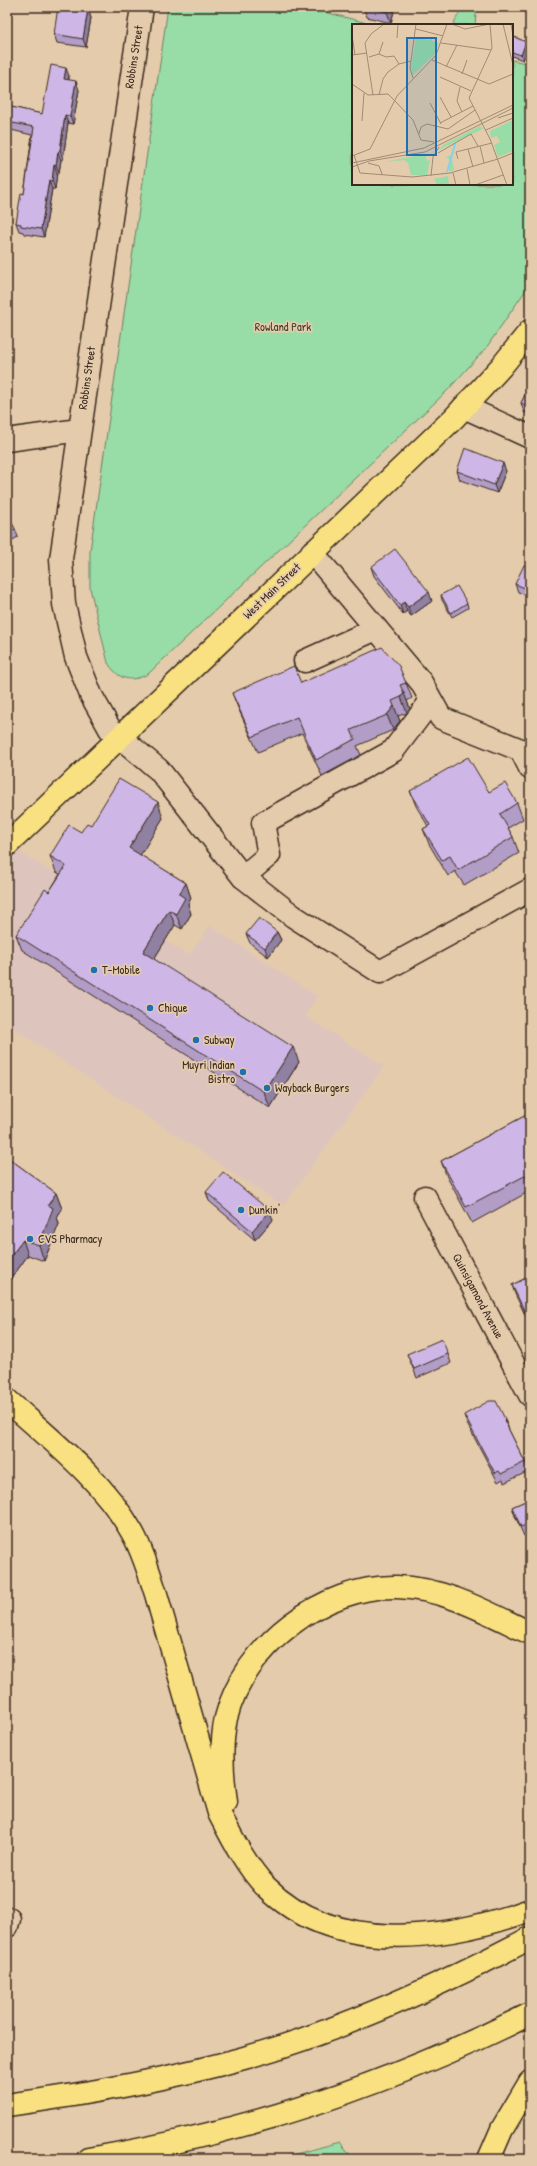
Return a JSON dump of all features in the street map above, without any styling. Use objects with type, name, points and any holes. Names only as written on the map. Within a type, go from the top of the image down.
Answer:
[{"type":"main road","name":"West Main Street","points":[[7,845],[464,407],[501,367],[530,331]]},
{"type":"main road","points":[[7,1400],[93,1480],[116,1506],[132,1533],[145,1562],[156,1594],[219,1813],[234,1843],[265,1886],[297,1910],[325,1922],[357,1932],[391,1936],[425,1935],[461,1930],[498,1922],[530,1910]]},
{"type":"main road","points":[[265,1886],[237,1841],[227,1808],[223,1777],[222,1744],[226,1717],[236,1693],[249,1669],[265,1647],[288,1626],[312,1609],[340,1597],[369,1590],[396,1587],[426,1590],[454,1598],[530,1633]]},
{"type":"main road","points":[[7,2105],[106,2090],[171,2077],[244,2058],[313,2035],[382,2008],[448,1980],[530,1938]]},
{"type":"main road","points":[[88,2159],[189,2139],[262,2120],[336,2098],[415,2068],[530,2014]]},
{"type":"main road","points":[[489,2159],[505,2123],[530,2082]]},
{"type":"street","name":"Robbins Street","points":[[142,7],[61,559],[62,592],[69,631],[86,683],[102,717],[110,729],[159,770],[243,877],[293,916],[380,972],[530,890]]},
{"type":"street","points":[[464,407],[530,437]]},
{"type":"street","points":[[7,440],[79,430]]},
{"type":"street","points":[[312,552],[421,682],[441,718],[521,750],[530,768]]},
{"type":"street","points":[[305,661],[376,629]]},
{"type":"street","points":[[243,877],[269,855],[263,823],[393,751],[431,701]]},
{"type":"street","name":"Quinsigamond Avenue","points":[[425,1197],[530,1395]]},
{"type":"shaded area","points":[[7,844],[189,955],[210,926],[317,996],[305,1016],[384,1066],[283,1206],[7,1024]]},
{"type":"green space","name":"Rowland Park","points":[[168,7],[305,7],[371,24],[352,24],[352,185],[513,185],[513,60],[530,64],[530,284],[486,348],[446,392],[148,674],[142,677],[130,679],[125,678],[116,673],[108,663],[90,588],[90,551]]},
{"type":"green space","points":[[462,7],[480,7],[476,14],[475,24],[454,24]]},
{"type":"green space","points":[[340,2142],[353,2159],[277,2159]]},
{"type":"building","points":[[58,7],[88,9],[83,39],[54,34]]},
{"type":"building","points":[[367,7],[389,7],[387,12]]},
{"type":"building","points":[[513,36],[526,42],[521,55],[513,52]]},
{"type":"building","points":[[51,65],[66,68],[64,79],[76,81],[70,116],[65,115],[60,150],[58,152],[56,165],[54,164],[52,181],[49,180],[41,229],[21,226],[21,224],[16,223],[21,193],[24,194],[34,127],[7,122],[7,106],[42,114]]},
{"type":"building","points":[[530,385],[530,407],[521,403]]},
{"type":"building","points":[[465,448],[503,463],[494,485],[457,471]]},
{"type":"building","points":[[7,514],[15,529],[7,533]]},
{"type":"building","points":[[530,525],[530,534],[526,533]]},
{"type":"building","points":[[395,549],[429,592],[408,607],[404,602],[400,605],[371,567]]},
{"type":"building","points":[[524,565],[530,567],[530,590],[515,584]]},
{"type":"building","points":[[457,586],[467,603],[451,613],[441,595]]},
{"type":"building","points":[[382,647],[399,666],[406,683],[400,685],[404,693],[401,697],[392,701],[394,706],[387,715],[351,730],[355,739],[316,760],[297,717],[252,737],[232,693],[294,666],[301,683]]},
{"type":"building","points":[[468,757],[489,792],[505,783],[517,803],[500,814],[513,837],[458,870],[450,856],[442,860],[423,829],[430,825],[410,791]]},
{"type":"building","points":[[119,779],[158,802],[129,848],[186,883],[179,894],[185,898],[176,914],[169,910],[143,952],[293,1047],[264,1092],[16,935],[45,889],[49,892],[66,866],[50,856],[69,825],[81,832],[87,823],[91,825]]},
{"type":"building","points":[[259,918],[277,932],[265,948],[246,934]]},
{"type":"building","points":[[530,1113],[530,1173],[466,1207],[441,1161]]},
{"type":"building","name":"CVS Pharmacy","points":[[7,1157],[56,1193],[48,1205],[53,1208],[39,1245],[23,1240],[7,1261]]},
{"type":"building","name":"Dunkin'","points":[[223,1172],[270,1211],[252,1231],[206,1192]]},
{"type":"building","points":[[530,1276],[530,1310],[525,1312],[512,1285]]},
{"type":"building","points":[[442,1339],[448,1354],[414,1369],[407,1354]]},
{"type":"building","points":[[489,1401],[496,1401],[525,1462],[501,1474],[499,1471],[495,1473],[464,1415]]},
{"type":"building","points":[[530,1499],[530,1523],[521,1527],[512,1507]]},
{"type":"place","name":"T-Mobile","points":[[94,970]]},
{"type":"place","name":"Chique","points":[[150,1008]]},
{"type":"place","name":"Subway","points":[[196,1040]]},
{"type":"place","name":"Muyri Indian Bistro","points":[[243,1072]]},
{"type":"place","name":"Wayback Burgers","points":[[267,1088]]},
{"type":"place","name":"Dunkin'","points":[[241,1210]]},
{"type":"place","name":"CVS Pharmacy","points":[[30,1239]]}]
